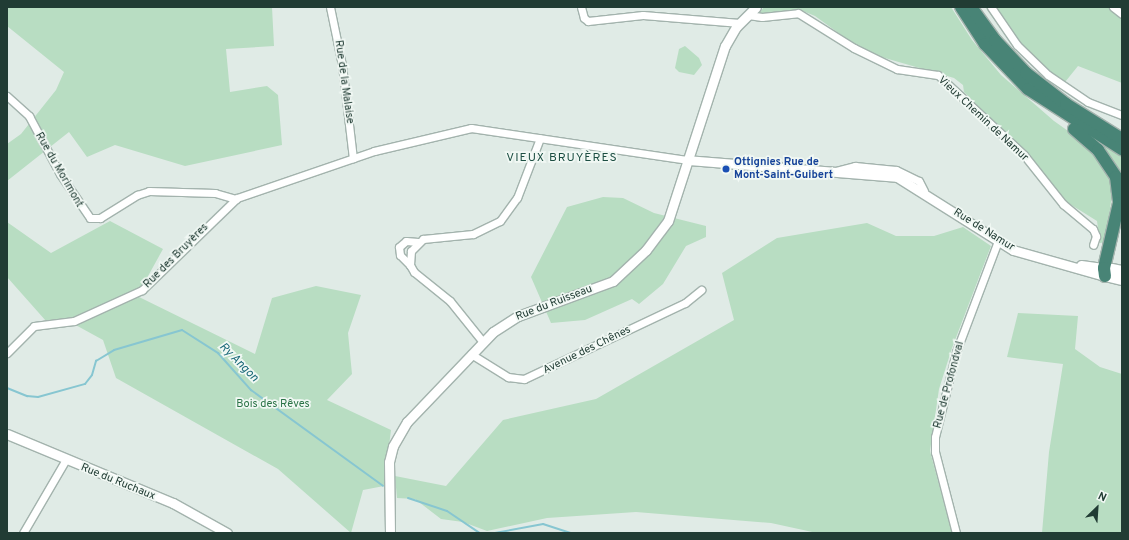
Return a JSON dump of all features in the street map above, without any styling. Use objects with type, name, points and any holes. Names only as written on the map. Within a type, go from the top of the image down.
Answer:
[{"type":"highway","points":[[961,7],[1002,64],[1041,99],[1050,110],[1098,150],[1116,177],[1119,203],[1111,271]]},
{"type":"highway","points":[[972,7],[995,40],[1026,73],[1066,104],[1122,139]]},
{"type":"highway","points":[[1041,99],[1122,149]]},
{"type":"highway","points":[[1111,271],[1122,233]]},
{"type":"main road","name":"Rue de Namur","points":[[1111,271],[1122,280]]},
{"type":"street","name":"Rue de la Malaise","points":[[330,7],[341,57],[354,158]]},
{"type":"street","points":[[581,7],[583,17],[588,21],[643,14],[740,23]]},
{"type":"street","name":"Rue du Ruisseau","points":[[390,533],[388,483],[391,454],[402,429],[483,342],[518,316],[613,281],[646,250],[668,221],[725,46],[740,23],[756,7]]},
{"type":"street","points":[[991,7],[1017,45],[1048,74],[1088,102],[1122,115]]},
{"type":"street","points":[[1113,7],[1122,14]]},
{"type":"street","name":"Vieux Chemin de Namur","points":[[748,15],[762,17],[798,13],[854,48],[897,69],[938,76],[1024,155],[1063,204],[1093,230],[1096,236],[1094,245]]},
{"type":"street","name":"Rue du Morimont","points":[[7,96],[28,116],[60,174],[90,218],[100,218],[137,195],[149,191],[215,193],[236,199]]},
{"type":"street","points":[[236,199],[294,176],[354,158],[468,128],[687,160]]},
{"type":"street","points":[[483,342],[450,301],[417,275],[400,255],[399,247],[406,241],[418,242],[479,233],[500,221],[514,203],[540,138]]},
{"type":"street","name":"Rue de Namur","points":[[687,160],[897,176],[924,191],[1013,250],[1048,261],[1111,271]]},
{"type":"street","name":"Rue des Bruyères","points":[[7,353],[34,326],[74,321],[142,290],[236,199]]},
{"type":"street","name":"Rue de Profondval","points":[[956,533],[934,452],[935,437],[956,352],[998,241]]},
{"type":"street","points":[[410,265],[411,251],[418,242]]},
{"type":"street","name":"Avenue des Chênes","points":[[471,354],[508,377],[524,379],[685,303],[701,290]]},
{"type":"street","name":"Rue du Ruchaux","points":[[7,434],[65,461],[173,503],[227,533]]},
{"type":"street","points":[[23,533],[65,461]]},
{"type":"green space","points":[[7,7],[272,7],[274,46],[226,49],[230,92],[267,86],[278,95],[282,145],[185,166],[115,145],[87,157],[69,132],[7,181],[7,144],[21,134],[56,90],[64,72],[7,26]]},
{"type":"green space","points":[[764,7],[951,7],[972,40],[1001,75],[1054,121],[1088,145],[1105,165],[1113,185],[1106,242],[1100,243],[1097,221],[1065,201],[1031,158],[964,92],[963,85],[954,78],[878,56],[855,45],[815,16],[798,9],[756,17]]},
{"type":"green space","points":[[985,7],[1110,7],[1122,17],[1122,83],[1078,66],[1061,87],[1014,47]]},
{"type":"green space","points":[[685,46],[699,58],[702,65],[694,75],[679,72],[675,68],[679,49]]},
{"type":"green space","points":[[1095,139],[1122,154],[1122,189],[1117,169]]},
{"type":"green space","points":[[603,197],[623,198],[654,213],[706,226],[706,237],[686,246],[663,284],[639,304],[632,299],[585,320],[551,323],[531,277],[567,207]]},
{"type":"green space","name":"Bois des Rêves","points":[[110,221],[163,249],[137,296],[255,354],[272,298],[316,286],[361,295],[348,333],[352,374],[327,400],[391,430],[384,486],[363,490],[351,533],[278,469],[116,378],[103,340],[72,323],[46,321],[7,277],[7,222],[51,253]]},
{"type":"green space","points":[[867,223],[896,236],[934,236],[963,227],[991,246],[952,348],[939,389],[930,451],[952,533],[817,533],[771,523],[636,512],[547,518],[487,531],[463,522],[441,519],[415,499],[397,498],[395,476],[446,486],[503,420],[596,399],[734,320],[722,273],[777,238]]},
{"type":"green space","points":[[1018,313],[1078,316],[1075,349],[1100,367],[1122,374],[1122,533],[1042,533],[1049,452],[1063,364],[1007,357]]},
{"type":"waterway","name":"Ry Angon","points":[[7,388],[27,396],[38,397],[85,384],[92,375],[96,361],[114,350],[182,330],[218,353],[251,390],[383,486]]},
{"type":"waterway","name":"Ry Angon","points":[[408,498],[447,511],[480,533]]},
{"type":"waterway","name":"Ry Angon","points":[[495,533],[543,524],[571,533]]},
{"type":"place","name":"Ottignies Rue de Mont-Saint-Guibert","points":[[726,169]]},
{"type":"district","name":"VIEUX BRUYÈRES","points":[[562,159]]}]
